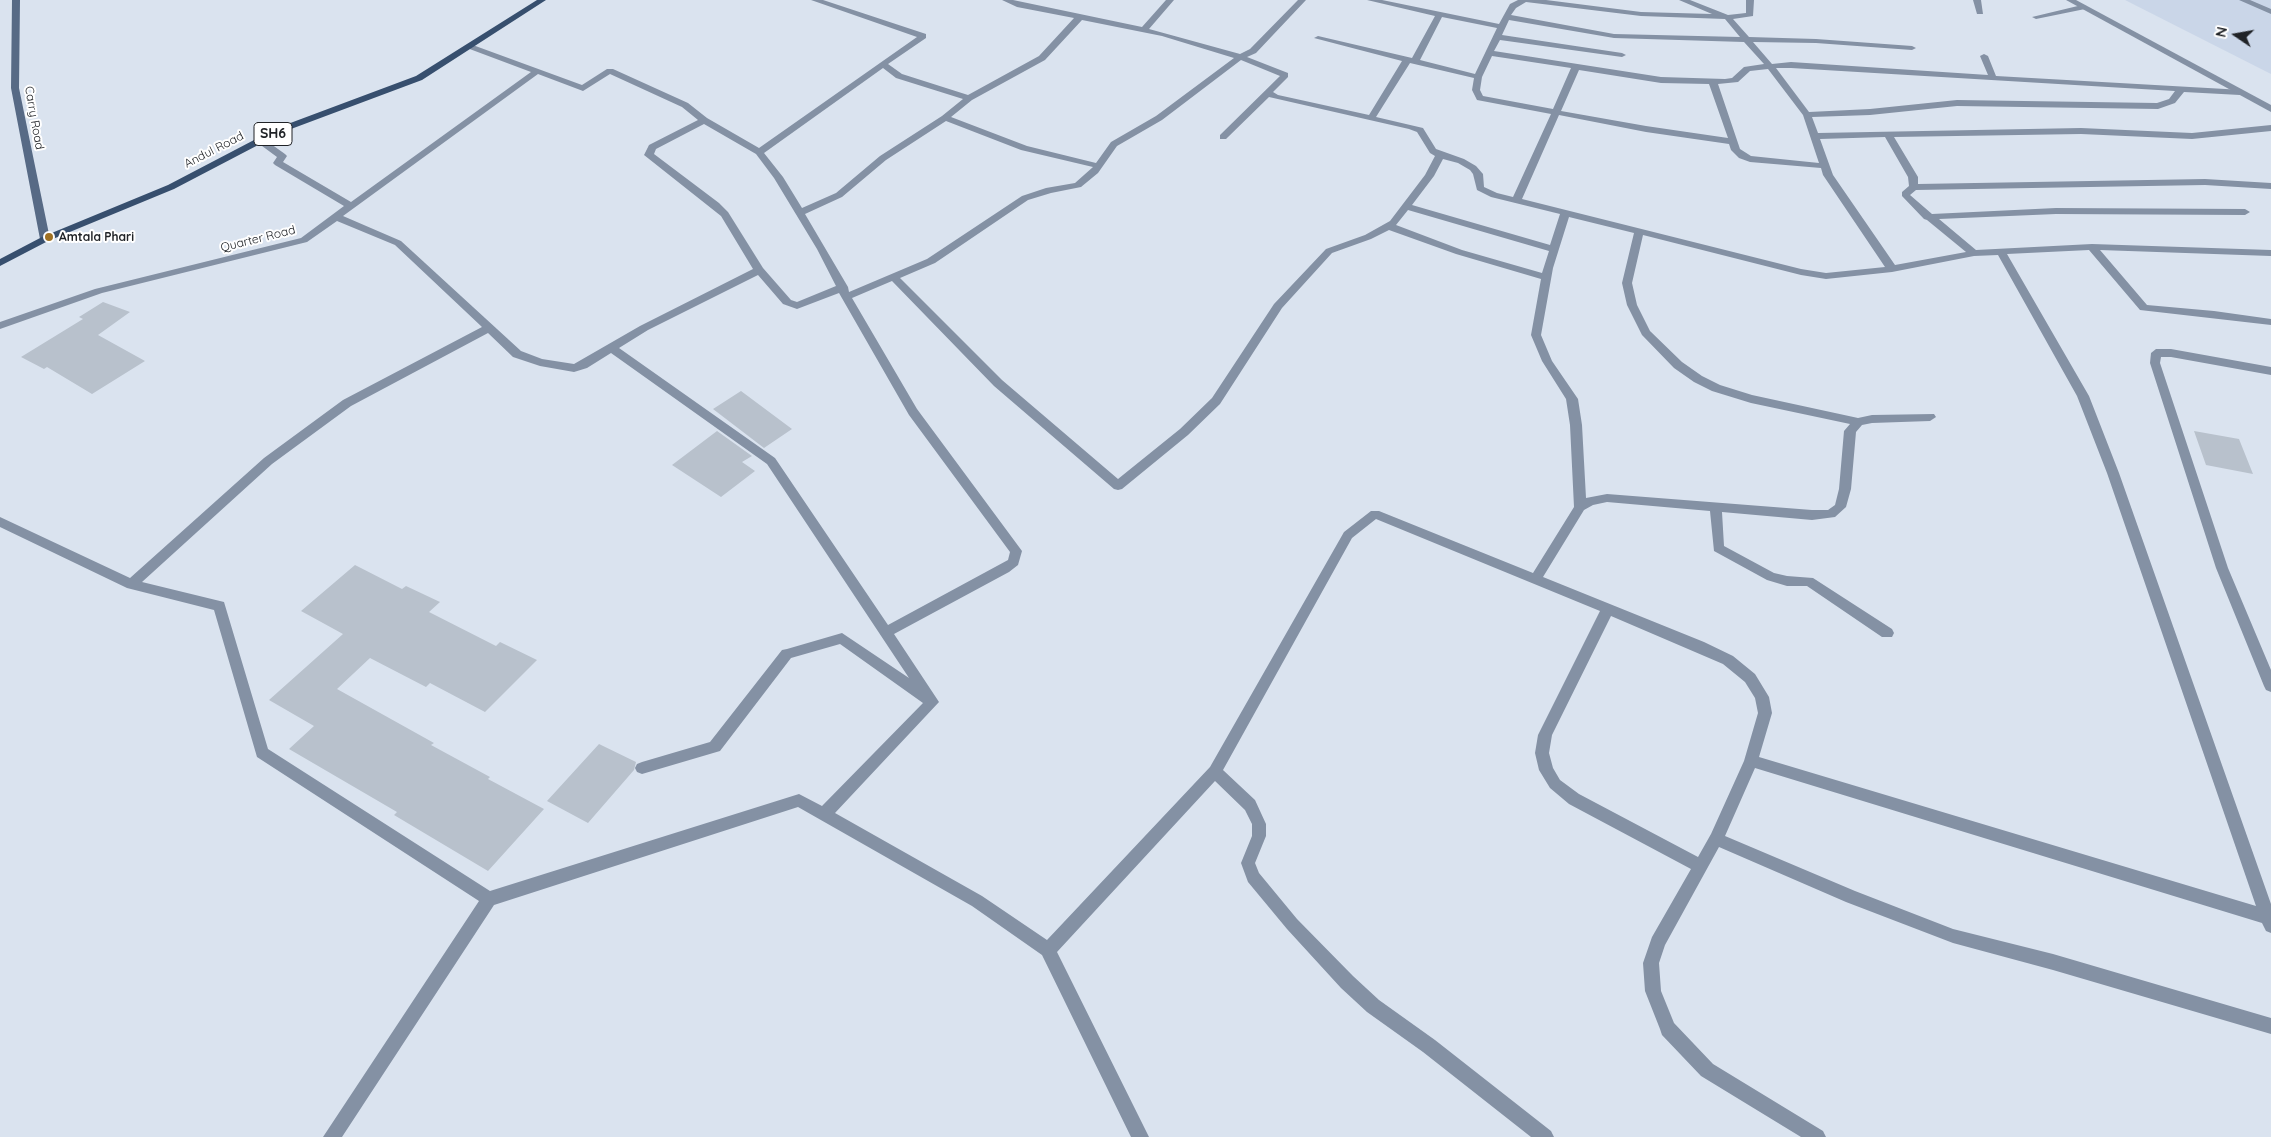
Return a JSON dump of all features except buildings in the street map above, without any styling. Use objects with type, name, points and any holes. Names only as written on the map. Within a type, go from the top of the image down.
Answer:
[{"type":"main road","name":"Carry Road","points":[[16,0],[15,88],[45,239]]},
{"type":"main road","name":"Andul Road","points":[[0,264],[45,239],[171,186],[280,130],[419,78],[542,0]]},
{"type":"street","points":[[759,152],[923,36],[815,0]]},
{"type":"street","points":[[1006,0],[1144,30],[1240,57],[1285,75],[1223,137]]},
{"type":"street","points":[[1144,30],[1170,0]]},
{"type":"street","points":[[704,120],[652,147],[649,154],[725,214],[759,270],[792,305],[797,306],[893,277],[931,261],[1024,198],[1049,190],[1078,185],[1099,166],[1114,144],[1186,100],[1240,57],[1253,51],[1302,0]]},
{"type":"street","points":[[1371,0],[1502,27]]},
{"type":"street","points":[[1505,0],[1641,14],[1727,17],[1750,14],[1750,0]]},
{"type":"street","points":[[1683,0],[1727,17],[1769,65],[1807,115],[1824,166],[1837,190],[1892,269]]},
{"type":"street","points":[[1977,0],[1980,12]]},
{"type":"street","points":[[2070,0],[2271,109]]},
{"type":"street","points":[[2243,0],[2271,12]]},
{"type":"street","points":[[1523,1],[1513,6],[1478,77],[1476,90],[1480,98],[1557,113],[1734,142]]},
{"type":"street","points":[[2036,17],[2082,7]]},
{"type":"street","points":[[1371,118],[1410,62],[1439,14]]},
{"type":"street","points":[[799,213],[839,195],[883,158],[945,118],[969,98],[1042,58],[1080,17]]},
{"type":"street","points":[[1507,17],[1614,36],[1747,39],[1912,48]]},
{"type":"street","points":[[1497,37],[1622,55]]},
{"type":"street","points":[[1318,38],[1410,62],[1478,77]]},
{"type":"street","points":[[470,46],[583,88],[610,71],[685,105],[704,120],[759,152],[778,177],[899,389],[923,427],[1016,552],[1014,562],[1005,568],[886,632]]},
{"type":"street","points":[[1490,53],[1661,80],[1713,82],[1735,80],[1747,69],[1769,65],[1816,66],[2181,90],[2240,92]]},
{"type":"street","points":[[1984,56],[1993,78]]},
{"type":"street","points":[[882,64],[899,76],[969,98]]},
{"type":"street","points":[[1516,202],[1576,67]]},
{"type":"street","name":"Quarter Road","points":[[0,326],[99,291],[304,240],[537,72]]},
{"type":"street","points":[[1713,82],[1736,150],[1742,156],[1750,159],[1824,166]]},
{"type":"street","points":[[1807,115],[1870,112],[1957,103],[2158,106],[2172,101],[2181,90]]},
{"type":"street","points":[[1268,93],[1275,97],[1420,130],[1433,151],[1461,161],[1473,168],[1478,174],[1480,188],[1485,192],[1516,202],[1802,272],[1840,276],[1892,269],[1974,253],[2092,247],[2271,252]]},
{"type":"street","points":[[945,118],[1024,148],[1099,166]]},
{"type":"street","points":[[1814,136],[2081,131],[2192,136],[2271,128]]},
{"type":"street","points":[[1888,134],[1913,177],[1914,187]]},
{"type":"street","points":[[261,141],[282,156],[278,163],[351,206]]},
{"type":"street","points":[[893,277],[998,384],[1118,486],[1184,432],[1216,401],[1278,306],[1329,251],[1368,237],[1393,223],[1429,176],[1440,155]]},
{"type":"street","points":[[1974,253],[1927,217],[1905,194],[1914,187],[2206,182],[2271,186]]},
{"type":"street","points":[[1406,206],[1554,249]]},
{"type":"street","points":[[1927,217],[2056,212],[2245,212]]},
{"type":"street","points":[[1565,214],[1554,249],[1536,334],[1547,362],[1572,399],[1576,425],[1580,507]]},
{"type":"street","points":[[336,217],[398,243],[517,354],[540,362],[574,368],[583,366],[644,328],[759,270]]},
{"type":"street","points":[[1388,226],[1459,252],[1547,278]]},
{"type":"street","points":[[1639,232],[1627,282],[1632,305],[1646,333],[1678,365],[1698,379],[1716,388],[1751,399],[1858,422],[1872,419],[1930,417]]},
{"type":"street","points":[[2092,247],[2144,308],[2214,314],[2271,322]]},
{"type":"street","points":[[2001,252],[2082,396],[2116,482],[2269,921]]},
{"type":"street","points":[[131,584],[268,461],[347,403],[488,328]]},
{"type":"street","points":[[612,347],[771,461],[932,702]]},
{"type":"street","points":[[2271,371],[2156,353],[2155,363],[2222,568],[2271,686]]},
{"type":"street","points":[[1535,580],[1580,507],[1590,501],[1607,498],[1812,515],[1831,514],[1840,507],[1845,489],[1850,431],[1858,422]]},
{"type":"street","points":[[1716,507],[1718,548],[1772,576],[1787,581],[1810,582],[1887,633]]},
{"type":"street","points":[[1048,950],[1215,771],[1348,535],[1375,514],[1699,646],[1728,660],[1750,678],[1762,697],[1765,713],[1751,761],[1716,839],[1658,942],[1651,963],[1653,990],[1668,1029],[1707,1070],[1817,1137]]},
{"type":"street","points":[[0,522],[131,584],[219,606],[262,754],[489,899]]},
{"type":"street","points":[[1608,609],[1545,735],[1542,753],[1546,770],[1555,784],[1574,799],[1700,866]]},
{"type":"street","points":[[642,768],[715,747],[787,654],[842,638],[932,702]]},
{"type":"street","points":[[824,814],[932,702]]},
{"type":"street","points":[[1751,761],[2269,921]]},
{"type":"street","points":[[1215,771],[1250,805],[1259,824],[1259,836],[1248,863],[1250,870],[1253,877],[1292,924],[1347,982],[1373,1006],[1429,1046],[1546,1137]]},
{"type":"street","points":[[332,1137],[489,899],[799,800],[977,901],[1048,950],[1140,1137]]},
{"type":"street","points":[[1716,839],[1851,898],[1953,936],[2052,962],[2271,1026]]},
{"type":"shaded area","points":[[2125,0],[2271,0],[2271,74]]},
{"type":"place","name":"Amtala Phari","points":[[49,237]]}]
